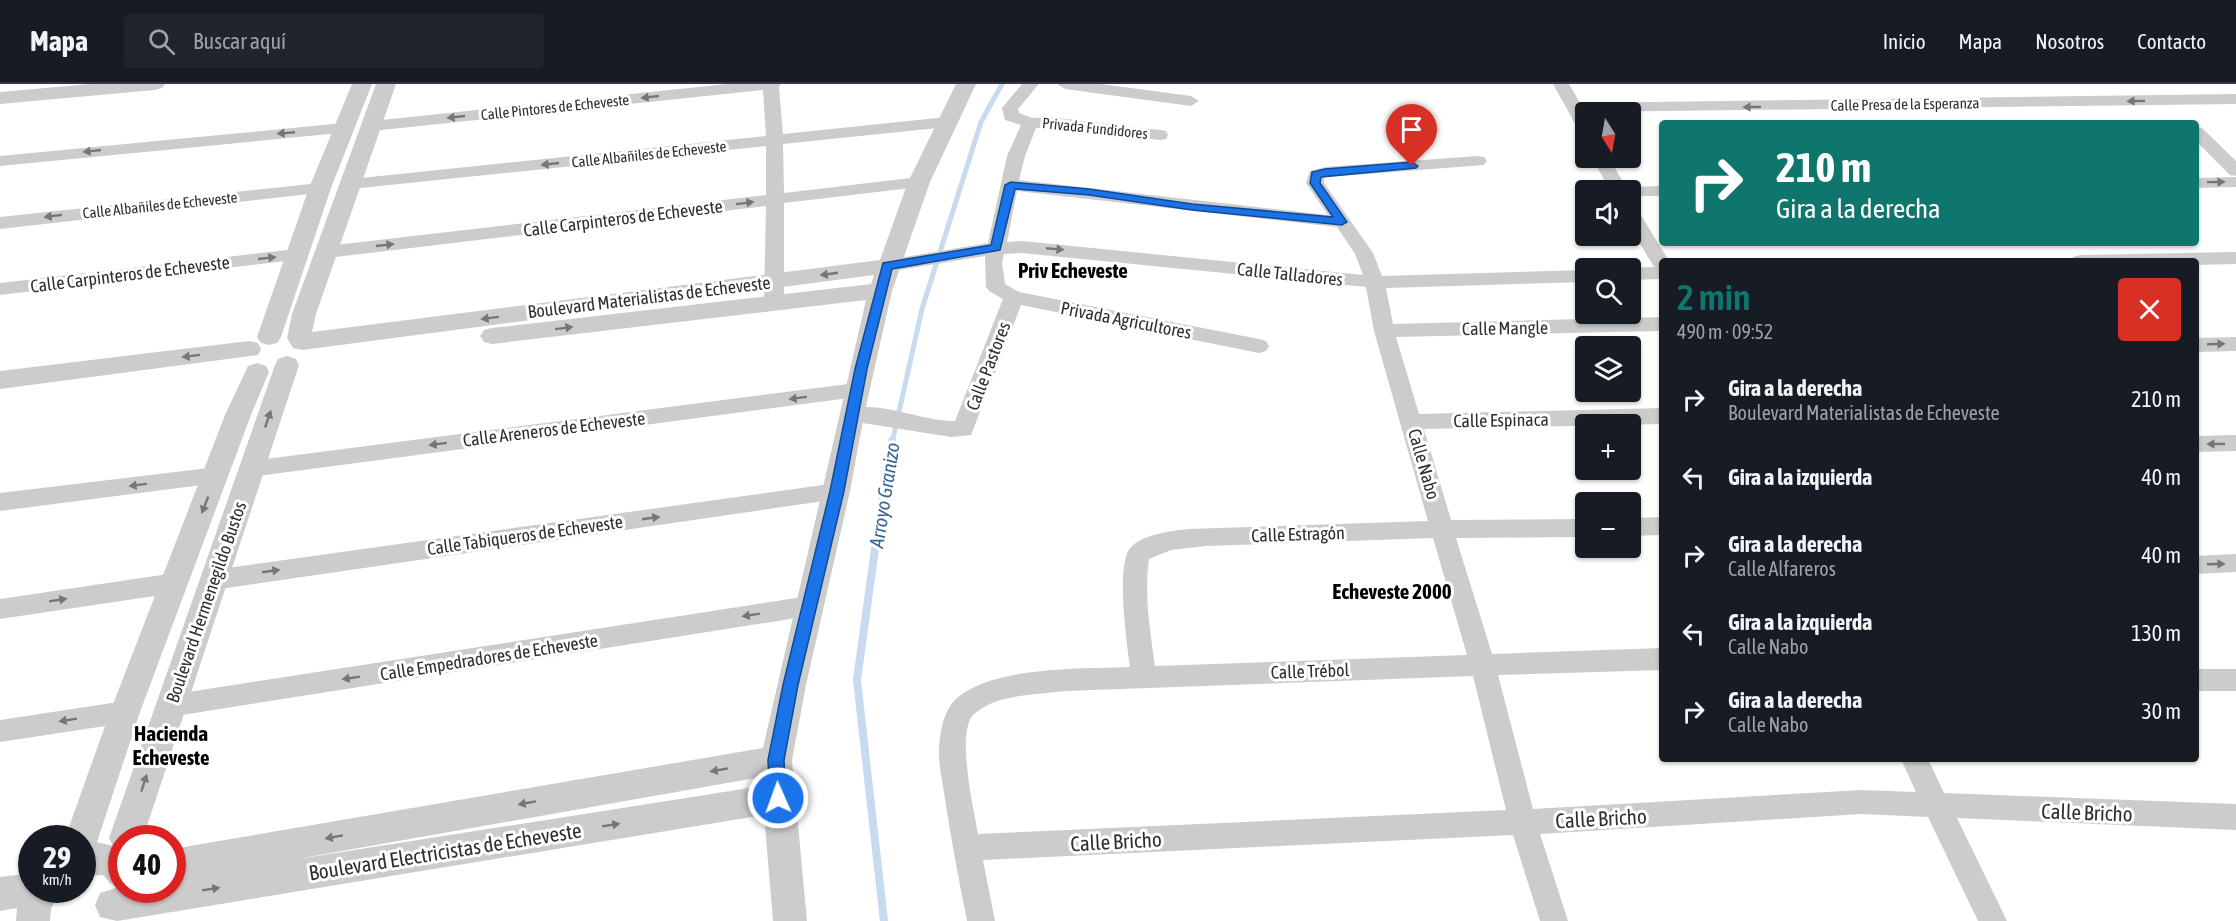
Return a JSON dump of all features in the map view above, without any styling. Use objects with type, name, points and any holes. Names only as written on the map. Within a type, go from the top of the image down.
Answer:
[{"type":"street","points":[[0,87],[31,84]]},
{"type":"street","points":[[0,98],[155,84]]},
{"type":"street","name":"Boulevard Hermenegildo Bustos","points":[[86,825],[125,712],[217,475],[255,356],[362,84]]},
{"type":"street","name":"Boulevard Hermenegildo Bustos","points":[[132,825],[169,706],[251,469],[296,351],[304,314],[386,84]]},
{"type":"street","points":[[772,84],[776,200],[775,292]]},
{"type":"street","name":"Calle Pintores de Echeveste","points":[[372,126],[772,84]]},
{"type":"street","points":[[790,921],[776,760],[808,606],[837,491],[853,403],[884,278],[919,182],[966,84]]},
{"type":"street","points":[[990,249],[1011,185],[1020,142],[1030,123],[1011,116],[1010,108],[1031,84]]},
{"type":"street","points":[[1065,84],[1191,101]]},
{"type":"street","points":[[1560,84],[1574,108]]},
{"type":"street","name":"Calle Presa de la Esperanza","points":[[1574,108],[2236,99]]},
{"type":"street","points":[[2164,100],[2180,115]]},
{"type":"street","points":[[1778,107],[1787,120]]},
{"type":"street","name":"Calle Albañiles de Echeveste","points":[[351,184],[947,122]]},
{"type":"street","name":"Privada Fundidores","points":[[1030,123],[1050,122],[1160,135]]},
{"type":"street","points":[[0,161],[344,128]]},
{"type":"street","points":[[2199,135],[2236,171]]},
{"type":"street","name":"Calle Nabo","points":[[1478,161],[1325,172],[1316,175],[1315,183],[1364,253],[1375,282],[1384,331],[1482,664],[1523,822],[1554,921]]},
{"type":"street","name":"Calle Carpinteros de Echeveste","points":[[327,252],[919,182]]},
{"type":"street","points":[[2199,183],[2236,182]]},
{"type":"street","points":[[1011,185],[1342,222]]},
{"type":"street","name":"Calle Albañiles de Echeveste","points":[[0,222],[320,188]]},
{"type":"street","points":[[1641,191],[1659,191]]},
{"type":"street","points":[[1641,230],[1659,260]]},
{"type":"street","name":"Boulevard Materialistas de Echeveste","points":[[296,351],[386,349],[884,278],[938,257],[990,249]]},
{"type":"street","name":"Calle Talladores","points":[[990,249],[1052,249],[1308,277],[1375,282],[1575,276]]},
{"type":"street","name":"Privada Agricultores","points":[[990,249],[996,287],[1014,297],[1259,346]]},
{"type":"street","name":"Calle Carpinteros de Echeveste","points":[[0,289],[296,255]]},
{"type":"street","points":[[2199,259],[2236,258]]},
{"type":"street","points":[[1641,274],[1659,273]]},
{"type":"street","name":"Calle Pastores","points":[[853,403],[897,420],[957,430],[965,426],[1014,297]]},
{"type":"street","name":"Calle Mangle","points":[[1384,331],[1659,324]]},
{"type":"street","points":[[0,380],[255,356],[272,371],[296,351],[286,335],[255,356],[0,396]]},
{"type":"street","points":[[2199,345],[2236,344]]},
{"type":"street","name":"Calle Areneros de Echeveste","points":[[251,469],[853,403]]},
{"type":"street","name":"Calle Espinaca","points":[[1412,422],[1659,416]]},
{"type":"street","points":[[2199,444],[2236,443]]},
{"type":"street","points":[[0,502],[217,475]]},
{"type":"street","name":"Calle Tabiqueros de Echeveste","points":[[213,580],[837,491]]},
{"type":"street","points":[[1641,526],[1659,525]]},
{"type":"street","name":"Calle Estragón","points":[[1144,677],[1135,609],[1134,577],[1138,554],[1150,545],[1174,539],[1206,537],[1443,529],[1575,528]]},
{"type":"street","points":[[2199,565],[2236,563]]},
{"type":"street","points":[[0,609],[175,582]]},
{"type":"street","name":"Calle Empedradores de Echeveste","points":[[169,706],[808,606]]},
{"type":"street","name":"Calle Trébol","points":[[966,848],[952,753],[955,724],[964,707],[984,694],[1012,686],[1066,680],[1659,659]]},
{"type":"street","points":[[2199,680],[2236,680]]},
{"type":"street","points":[[0,731],[125,712]]},
{"type":"street","name":"Boulevard Electricistas de Echeveste","points":[[186,863],[776,760]]},
{"type":"street","points":[[1915,762],[1993,921]]},
{"type":"street","name":"Boulevard Electricistas de Echeveste","points":[[186,877],[778,798]]},
{"type":"street","name":"Calle Bricho","points":[[966,848],[1523,822],[1862,802],[2236,817]]},
{"type":"street","points":[[966,848],[981,921]]},
{"type":"street","points":[[0,894],[18,891]]},
{"type":"street","points":[[32,921],[35,903]]},
{"type":"waterway","name":"Arroyo Granizo","points":[[892,443],[922,309],[981,122],[1002,84]]},
{"type":"waterway","name":"Arroyo Granizo","points":[[884,921],[857,680],[886,469],[892,441]]},
{"type":"district","name":"Priv Echeveste","points":[[1073,270]]},
{"type":"district","name":"Echeveste 2000","points":[[1392,591]]},
{"type":"district","name":"Hacienda Echeveste","points":[[171,745]]},
{"type":"route","points":[[778,798],[776,760],[791,685],[837,491],[850,415],[887,266],[996,248],[1011,185],[1342,222],[1315,183],[1316,175],[1325,172],[1412,166]]}]
